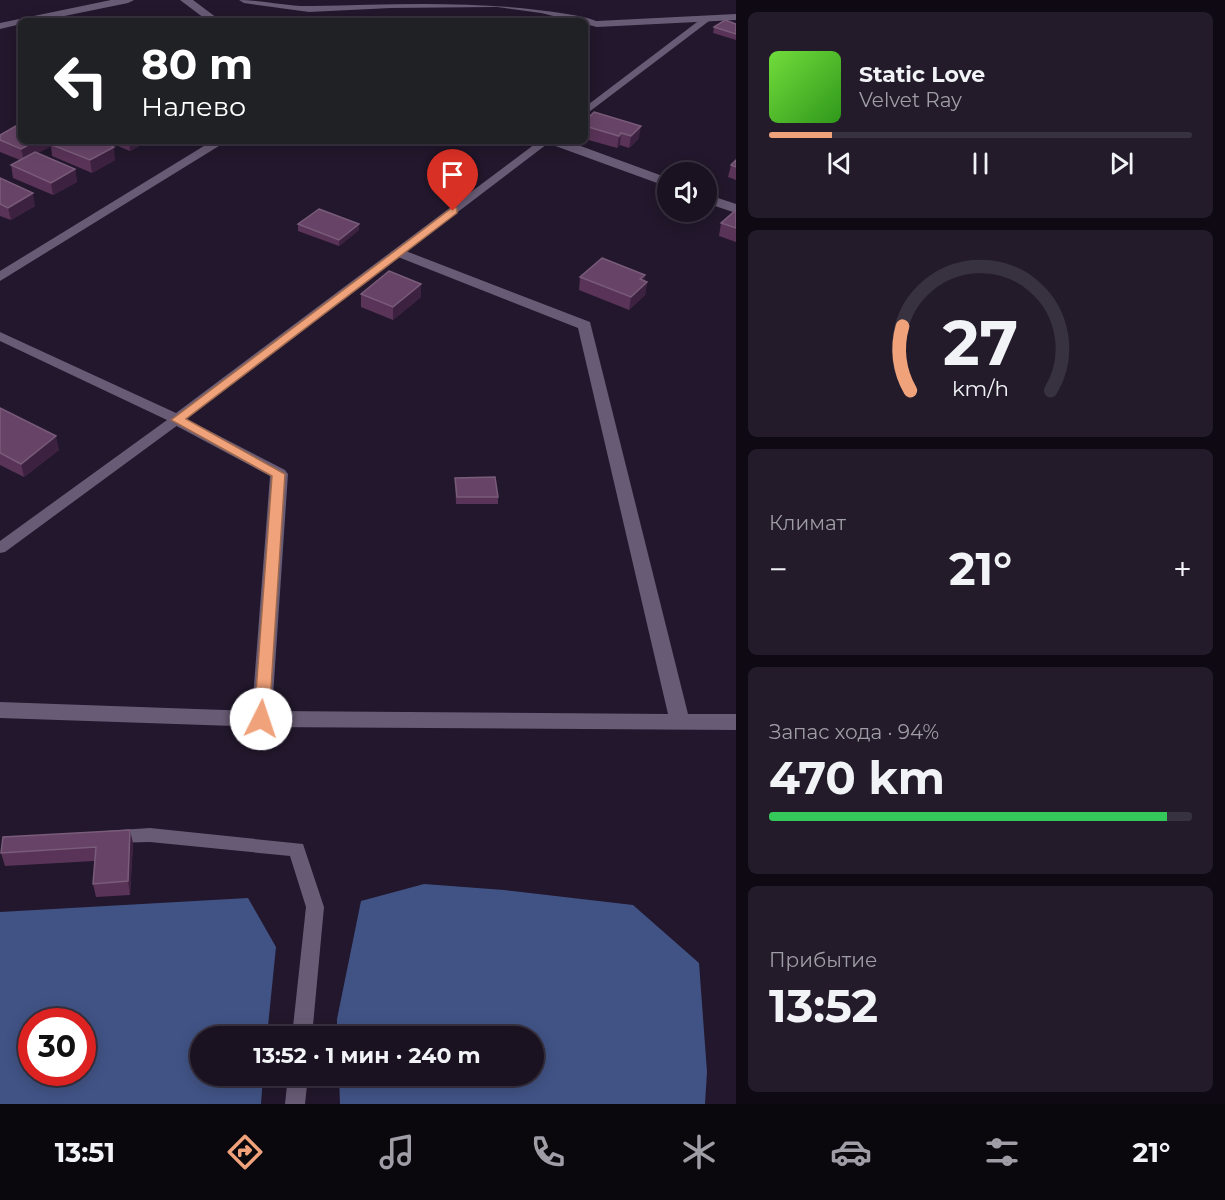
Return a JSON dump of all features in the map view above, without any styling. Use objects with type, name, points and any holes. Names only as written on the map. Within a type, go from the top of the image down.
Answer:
[{"type":"street","points":[[37,18],[128,0]]},
{"type":"street","points":[[186,0],[210,18]]},
{"type":"street","points":[[597,24],[736,16]]},
{"type":"street","points":[[1,25],[18,22]]},
{"type":"street","points":[[0,278],[216,144]]},
{"type":"street","points":[[563,144],[657,179]]},
{"type":"street","points":[[717,202],[736,209]]},
{"type":"street","points":[[398,252],[585,324],[680,721]]},
{"type":"street","points":[[177,420],[279,474],[261,719]]},
{"type":"street","points":[[0,710],[261,719],[736,722]]},
{"type":"lane","points":[[244,0],[309,9],[341,8],[377,3],[497,4],[541,10],[573,18]]},
{"type":"lane","points":[[331,18],[350,0]]},
{"type":"lane","points":[[588,109],[708,18]]},
{"type":"lane","points":[[588,22],[597,24]]},
{"type":"lane","points":[[0,548],[177,420],[542,144]]},
{"type":"lane","points":[[0,336],[177,420]]},
{"type":"lane","points":[[92,837],[150,835],[297,849],[315,907],[303,1026]]},
{"type":"lane","points":[[296,1104],[297,1086]]},
{"type":"water","points":[[424,884],[504,890],[633,905],[699,963],[707,1072],[705,1104],[340,1104],[339,1086],[544,1086],[544,1026],[337,1026],[361,901]]},
{"type":"water","points":[[248,898],[276,947],[268,1026],[190,1026],[190,1086],[262,1086],[261,1104],[0,1104],[0,912]]},
{"type":"building","points":[[725,20],[736,24],[736,34],[714,27]]},
{"type":"building","points":[[594,112],[641,126],[631,136],[621,133],[619,136],[588,127],[588,118]]},
{"type":"building","points":[[18,125],[18,144],[30,144],[21,149],[0,140],[0,135]]},
{"type":"building","points":[[50,144],[106,144],[114,147],[90,160]]},
{"type":"building","points":[[35,152],[75,169],[51,183],[11,165]]},
{"type":"building","points":[[0,178],[33,193],[8,208],[0,204]]},
{"type":"building","points":[[319,209],[359,224],[339,240],[298,224]]},
{"type":"building","points":[[736,210],[736,228],[721,223]]},
{"type":"building","points":[[602,258],[645,275],[640,279],[647,282],[631,297],[580,277]]},
{"type":"building","points":[[389,271],[421,284],[393,307],[361,294]]},
{"type":"building","points":[[0,408],[56,436],[21,464],[0,453]]},
{"type":"building","points":[[495,477],[498,497],[457,497],[455,478]]},
{"type":"building","points":[[130,830],[128,881],[93,884],[96,847],[1,853],[3,837]]},
{"type":"route","points":[[261,719],[279,474],[177,420],[232,376],[453,211]]}]
